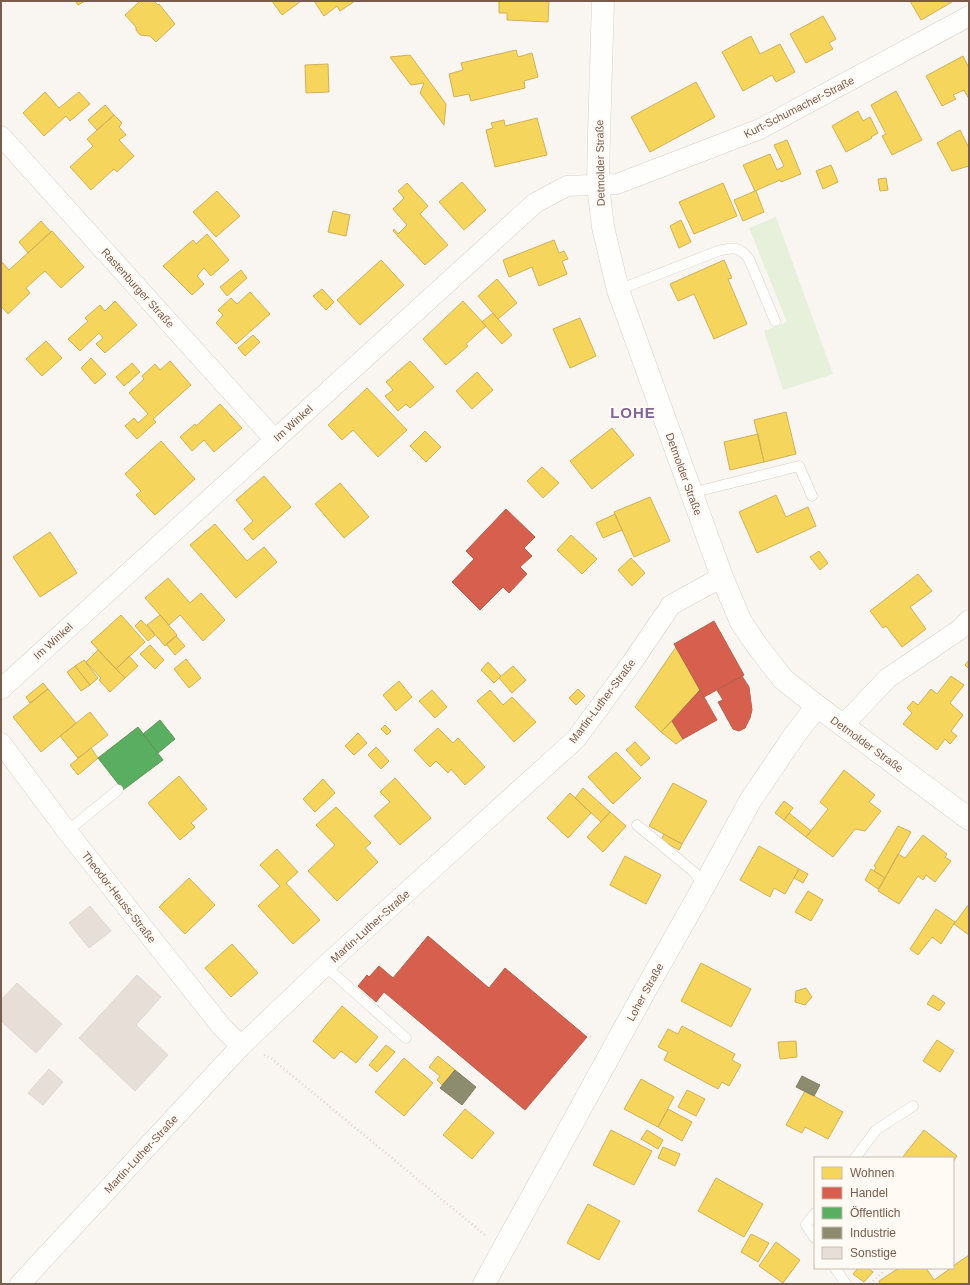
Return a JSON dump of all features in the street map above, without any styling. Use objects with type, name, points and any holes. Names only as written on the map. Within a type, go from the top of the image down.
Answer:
[{"type":"main road","name":"Detmolder Straße","points":[[603,1],[598,185],[603,227],[618,290],[722,577],[741,622],[783,679],[969,819]]},
{"type":"main road","name":"Loher Straße","points":[[484,1284],[750,801],[794,736],[817,706]]},
{"type":"street","name":"Kurt-Schumacher-Straße","points":[[598,185],[617,184],[760,129],[969,16]]},
{"type":"street","name":"Rastenburger Straße","points":[[1,136],[275,440]]},
{"type":"street","name":"Im Winkel","points":[[1,688],[535,203],[567,186],[598,185]]},
{"type":"street","name":"Martin-Luther-Straße","points":[[20,1284],[242,1046],[325,966],[576,739],[607,699],[671,605],[722,577]]},
{"type":"street","points":[[843,725],[888,678],[959,630],[969,620]]},
{"type":"street","name":"Theodor-Heuss-Straße","points":[[1,743],[66,830],[221,1026],[242,1046]]},
{"type":"lane","points":[[618,290],[718,251],[730,248],[738,249],[744,252],[749,259],[775,321]]},
{"type":"lane","points":[[691,492],[799,466],[812,496]]},
{"type":"lane","points":[[66,830],[76,824],[118,790]]},
{"type":"lane","points":[[637,825],[694,872],[704,886]]},
{"type":"lane","points":[[325,966],[406,1038]]},
{"type":"lane","points":[[856,1157],[876,1130],[913,1106]]},
{"type":"lane","points":[[814,1214],[806,1225],[814,1237]]},
{"type":"lane","points":[[837,1269],[846,1284]]},
{"type":"path","points":[[242,1046],[272,1059],[488,1238],[504,1248]]},
{"type":"path","points":[[870,1284],[883,1272]]},
{"type":"green space","points":[[776,217],[833,374],[783,390],[764,331],[787,322],[749,228]]},
{"type":"building: Wohnen","points":[[75,1],[85,1],[78,5]]},
{"type":"building: Wohnen","points":[[140,1],[154,1],[158,5],[159,4],[175,24],[156,42],[150,36],[140,35],[136,30],[136,27],[125,15]]},
{"type":"building: Wohnen","points":[[272,1],[301,1],[282,15]]},
{"type":"building: Wohnen","points":[[314,1],[355,1],[340,11],[337,6],[324,16]]},
{"type":"building: Wohnen","points":[[499,1],[549,1],[548,22],[507,20],[507,13],[499,13]]},
{"type":"building: Wohnen","points":[[910,1],[951,1],[952,2],[921,20]]},
{"type":"building: Wohnen","points":[[823,16],[836,39],[829,43],[833,49],[806,63],[790,34]]},
{"type":"building: Wohnen","points":[[751,36],[760,54],[780,44],[795,72],[776,82],[772,75],[743,91],[722,52]]},
{"type":"building: Wohnen","points":[[516,50],[518,57],[532,53],[538,77],[524,81],[525,88],[471,101],[469,94],[454,97],[449,74],[463,70],[461,63]]},
{"type":"building: Wohnen","points":[[410,55],[446,104],[444,125],[420,93],[424,83],[411,85],[390,57]]},
{"type":"building: Wohnen","points":[[963,56],[969,68],[969,99],[964,90],[953,95],[956,99],[942,106],[926,76]]},
{"type":"building: Wohnen","points":[[328,64],[329,92],[306,93],[305,65]]},
{"type":"building: Wohnen","points":[[696,82],[715,117],[650,152],[631,117]]},
{"type":"building: Wohnen","points":[[896,91],[922,140],[892,155],[882,136],[886,134],[871,105]]},
{"type":"building: Wohnen","points":[[45,92],[59,108],[79,92],[90,104],[70,121],[66,116],[44,136],[23,113]]},
{"type":"building: Wohnen","points":[[105,105],[114,115],[97,130],[88,120]]},
{"type":"building: Wohnen","points":[[858,111],[863,121],[870,117],[878,133],[871,137],[872,138],[846,152],[832,126]]},
{"type":"building: Wohnen","points":[[114,115],[122,123],[119,127],[126,135],[119,140],[134,156],[117,172],[114,169],[91,190],[70,167],[93,146],[87,139]]},
{"type":"building: Wohnen","points":[[537,118],[547,155],[495,167],[486,130],[493,128],[491,123],[504,120],[505,126]]},
{"type":"building: Wohnen","points":[[960,130],[969,148],[969,166],[952,171],[937,143]]},
{"type":"building: Wohnen","points":[[787,140],[801,174],[781,182],[780,180],[755,191],[743,165],[770,154],[777,170],[784,166],[774,145]]},
{"type":"building: Wohnen","points":[[831,165],[838,182],[823,189],[816,171]]},
{"type":"building: Wohnen","points":[[886,178],[888,190],[880,191],[878,179]]},
{"type":"building: Wohnen","points":[[462,182],[486,210],[464,230],[439,202]]},
{"type":"building: Wohnen","points":[[407,183],[428,206],[420,214],[448,245],[425,265],[393,231],[394,229],[398,234],[407,225],[393,209],[404,198],[398,191]]},
{"type":"building: Wohnen","points":[[723,183],[737,216],[694,234],[679,202]]},
{"type":"building: Wohnen","points":[[217,191],[240,216],[216,237],[193,212]]},
{"type":"building: Wohnen","points":[[755,191],[764,212],[743,221],[734,200]]},
{"type":"building: Wohnen","points":[[333,211],[350,215],[346,236],[328,232]]},
{"type":"building: Wohnen","points":[[681,220],[691,242],[679,248],[670,226]]},
{"type":"building: Wohnen","points":[[41,221],[51,232],[28,253],[19,242]]},
{"type":"building: Wohnen","points":[[52,231],[84,267],[61,288],[45,271],[26,288],[30,293],[8,314],[1,306],[1,261],[9,270]]},
{"type":"building: Wohnen","points":[[207,234],[229,260],[211,276],[204,268],[197,276],[204,284],[192,295],[163,266],[193,240],[196,244]]},
{"type":"building: Wohnen","points":[[554,240],[559,253],[564,251],[568,259],[562,261],[567,274],[539,286],[532,267],[509,277],[503,260]]},
{"type":"building: Wohnen","points":[[381,260],[404,285],[360,325],[337,300]]},
{"type":"building: Wohnen","points":[[724,260],[732,278],[728,279],[747,324],[714,339],[694,294],[678,301],[670,284]]},
{"type":"building: Wohnen","points":[[241,270],[247,278],[227,296],[220,287]]},
{"type":"building: Wohnen","points":[[497,279],[517,303],[498,319],[478,296]]},
{"type":"building: Wohnen","points":[[322,289],[334,302],[326,310],[313,296]]},
{"type":"building: Wohnen","points":[[250,292],[270,314],[236,344],[216,323],[223,315],[218,310],[231,298],[237,304]]},
{"type":"building: Wohnen","points":[[115,301],[137,325],[105,353],[96,344],[103,338],[99,333],[80,351],[68,339],[88,321],[85,318],[100,305],[105,311]]},
{"type":"building: Wohnen","points":[[463,301],[486,326],[466,344],[468,346],[446,365],[423,339]]},
{"type":"building: Wohnen","points":[[493,313],[512,335],[502,344],[482,322]]},
{"type":"building: Wohnen","points":[[580,318],[596,356],[570,368],[553,329]]},
{"type":"building: Wohnen","points":[[253,335],[260,342],[245,356],[238,348]]},
{"type":"building: Wohnen","points":[[46,341],[62,358],[42,376],[26,359]]},
{"type":"building: Wohnen","points":[[91,358],[106,374],[95,384],[81,368]]},
{"type":"building: Wohnen","points":[[170,361],[191,385],[153,419],[156,422],[137,439],[125,426],[134,418],[138,423],[148,414],[129,393],[144,379],[142,376],[155,364],[160,370]]},
{"type":"building: Wohnen","points":[[410,361],[434,387],[410,408],[406,404],[398,411],[385,396],[393,390],[386,382]]},
{"type":"building: Wohnen","points":[[132,363],[140,372],[124,386],[116,377]]},
{"type":"building: Wohnen","points":[[477,372],[493,390],[472,409],[456,391]]},
{"type":"building: Wohnen","points":[[367,388],[407,430],[378,457],[353,430],[342,440],[328,425]]},
{"type":"building: Wohnen","points":[[220,404],[242,428],[214,452],[204,440],[192,451],[180,437],[195,424],[196,426]]},
{"type":"building: Wohnen","points":[[786,412],[796,454],[764,462],[754,420]]},
{"type":"building: Wohnen","points":[[612,428],[634,455],[592,489],[570,461]]},
{"type":"building: Wohnen","points":[[425,431],[441,447],[426,462],[410,446]]},
{"type":"building: Wohnen","points":[[758,434],[764,462],[730,470],[724,442]]},
{"type":"building: Wohnen","points":[[161,441],[195,479],[155,515],[136,495],[141,491],[125,474]]},
{"type":"building: Wohnen","points":[[542,467],[559,483],[543,498],[527,481]]},
{"type":"building: Wohnen","points":[[264,476],[291,507],[253,540],[244,529],[253,521],[236,500]]},
{"type":"building: Wohnen","points":[[340,483],[369,517],[344,538],[315,504]]},
{"type":"building: Wohnen","points":[[776,495],[786,517],[808,507],[816,526],[757,553],[739,512]]},
{"type":"building: Wohnen","points":[[650,497],[670,541],[634,557],[614,512]]},
{"type":"building: Wohnen","points":[[615,514],[622,530],[603,538],[596,523]]},
{"type":"building: Wohnen","points":[[215,524],[247,561],[264,547],[277,562],[236,598],[190,545]]},
{"type":"building: Wohnen","points":[[50,532],[77,573],[40,597],[13,557]]},
{"type":"building: Wohnen","points":[[571,535],[597,559],[582,574],[557,550]]},
{"type":"building: Wohnen","points":[[819,551],[828,563],[820,570],[810,557]]},
{"type":"building: Wohnen","points":[[631,558],[645,573],[632,586],[618,570]]},
{"type":"building: Wohnen","points":[[918,574],[932,591],[910,607],[926,629],[902,647],[886,626],[883,628],[870,611]]},
{"type":"building: Wohnen","points":[[168,578],[190,603],[201,593],[225,620],[203,641],[180,615],[169,625],[145,598]]},
{"type":"building: Wohnen","points":[[121,615],[145,642],[116,669],[91,642]]},
{"type":"building: Wohnen","points":[[160,615],[177,635],[165,646],[147,625]]},
{"type":"building: Wohnen","points":[[141,620],[155,635],[148,641],[135,626]]},
{"type":"building: Wohnen","points":[[176,636],[185,646],[175,655],[166,644]]},
{"type":"building: Wohnen","points":[[150,645],[164,660],[155,669],[140,654]]},
{"type":"building: Wohnen","points":[[676,647],[700,690],[661,732],[635,707]]},
{"type":"building: Wohnen","points":[[98,650],[125,678],[110,692],[99,680],[101,678],[86,662]]},
{"type":"building: Wohnen","points":[[129,656],[138,666],[125,678],[116,669]]},
{"type":"building: Wohnen","points":[[186,659],[201,678],[189,688],[174,669]]},
{"type":"building: Wohnen","points":[[84,660],[98,678],[90,685],[75,666]]},
{"type":"building: Wohnen","points":[[969,660],[969,669],[965,665]]},
{"type":"building: Wohnen","points":[[488,662],[501,676],[494,683],[481,670]]},
{"type":"building: Wohnen","points":[[75,666],[90,685],[81,691],[67,672]]},
{"type":"building: Wohnen","points":[[513,666],[526,680],[512,693],[499,678]]},
{"type":"building: Wohnen","points":[[951,676],[964,685],[950,703],[963,715],[951,731],[957,736],[950,744],[945,739],[937,750],[903,724],[912,713],[907,708],[913,701],[918,705],[931,689],[937,694]]},
{"type":"building: Wohnen","points":[[399,681],[412,697],[396,711],[383,695]]},
{"type":"building: Wohnen","points":[[43,683],[48,689],[30,703],[26,697]]},
{"type":"building: Wohnen","points":[[48,689],[76,723],[41,752],[13,717]]},
{"type":"building: Wohnen","points":[[578,689],[585,696],[576,705],[569,698]]},
{"type":"building: Wohnen","points":[[432,690],[447,707],[435,718],[419,701]]},
{"type":"building: Wohnen","points":[[490,690],[503,705],[512,697],[536,722],[514,742],[477,701]]},
{"type":"building: Wohnen","points":[[90,712],[108,735],[78,758],[60,736]]},
{"type":"building: Wohnen","points":[[672,721],[683,739],[676,744],[661,732]]},
{"type":"building: Wohnen","points":[[385,725],[391,731],[387,735],[381,729]]},
{"type":"building: Wohnen","points":[[438,728],[453,743],[458,738],[485,767],[465,785],[451,769],[448,773],[436,761],[430,767],[414,750]]},
{"type":"building: Wohnen","points":[[358,733],[367,743],[354,755],[345,746]]},
{"type":"building: Wohnen","points":[[635,742],[650,758],[641,766],[626,750]]},
{"type":"building: Wohnen","points":[[376,747],[389,761],[381,769],[368,755]]},
{"type":"building: Wohnen","points":[[91,748],[98,758],[78,775],[70,765]]},
{"type":"building: Wohnen","points":[[616,752],[641,778],[613,804],[588,777]]},
{"type":"building: Wohnen","points":[[844,770],[875,795],[869,802],[881,811],[865,831],[855,829],[833,857],[806,837],[828,809],[820,802]]},
{"type":"building: Wohnen","points":[[179,776],[207,809],[191,823],[195,827],[180,840],[148,803]]},
{"type":"building: Wohnen","points":[[395,778],[431,818],[400,845],[374,816],[390,802],[380,792]]},
{"type":"building: Wohnen","points":[[323,779],[335,793],[315,812],[303,799]]},
{"type":"building: Wohnen","points":[[673,783],[707,801],[682,844],[649,826]]},
{"type":"building: Wohnen","points":[[583,788],[610,812],[601,822],[575,798]]},
{"type":"building: Wohnen","points":[[570,793],[591,813],[568,838],[547,818]]},
{"type":"building: Wohnen","points":[[784,801],[793,808],[784,820],[775,813]]},
{"type":"building: Wohnen","points":[[336,807],[371,843],[365,848],[378,862],[337,901],[308,871],[335,845],[316,825]]},
{"type":"building: Wohnen","points":[[610,812],[626,826],[603,852],[587,837]]},
{"type":"building: Wohnen","points":[[789,813],[811,831],[806,837],[784,820]]},
{"type":"building: Wohnen","points":[[898,826],[911,832],[885,878],[874,871],[876,867],[874,866]]},
{"type":"building: Wohnen","points":[[664,834],[682,844],[679,850],[661,840]]},
{"type":"building: Wohnen","points":[[923,835],[947,854],[945,857],[951,861],[935,882],[926,875],[923,880],[918,876],[899,904],[878,891],[898,854],[905,858]]},
{"type":"building: Wohnen","points":[[759,846],[799,869],[785,894],[774,888],[770,897],[740,880]]},
{"type":"building: Wohnen","points":[[277,849],[298,872],[286,883],[320,920],[293,944],[258,906],[280,886],[260,865]]},
{"type":"building: Wohnen","points":[[625,856],[661,875],[646,904],[610,885]]},
{"type":"building: Wohnen","points":[[799,869],[808,874],[803,883],[794,878]]},
{"type":"building: Wohnen","points":[[871,869],[885,878],[878,889],[865,880]]},
{"type":"building: Wohnen","points":[[189,878],[215,905],[185,934],[159,907]]},
{"type":"building: Wohnen","points":[[808,891],[823,900],[811,921],[795,912]]},
{"type":"building: Wohnen","points":[[969,904],[969,935],[954,924]]},
{"type":"building: Wohnen","points":[[936,909],[955,922],[941,944],[932,937],[918,955],[910,949]]},
{"type":"building: Wohnen","points":[[232,944],[258,973],[231,997],[205,968]]},
{"type":"building: Wohnen","points":[[701,963],[751,989],[731,1027],[681,1001]]},
{"type":"building: Wohnen","points":[[806,988],[812,997],[805,1005],[795,1002],[796,991]]},
{"type":"building: Wohnen","points":[[933,995],[945,1003],[939,1011],[927,1004]]},
{"type":"building: Wohnen","points":[[342,1006],[378,1037],[356,1063],[341,1051],[334,1059],[313,1041]]},
{"type":"building: Wohnen","points":[[682,1026],[735,1054],[732,1060],[741,1065],[729,1086],[722,1082],[718,1089],[664,1060],[668,1052],[658,1047],[668,1029],[678,1034]]},
{"type":"building: Wohnen","points":[[937,1040],[954,1051],[940,1072],[923,1061]]},
{"type":"building: Wohnen","points":[[796,1041],[797,1057],[780,1059],[778,1042]]},
{"type":"building: Wohnen","points":[[386,1045],[395,1052],[377,1072],[369,1065]]},
{"type":"building: Wohnen","points":[[438,1056],[455,1070],[442,1085],[437,1080],[440,1076],[429,1067]]},
{"type":"building: Wohnen","points":[[404,1058],[433,1083],[404,1116],[375,1092]]},
{"type":"building: Wohnen","points":[[641,1079],[674,1097],[658,1127],[624,1109]]},
{"type":"building: Wohnen","points":[[687,1090],[705,1099],[696,1116],[678,1107]]},
{"type":"building: Wohnen","points":[[805,1091],[843,1112],[828,1139],[805,1127],[802,1133],[786,1125]]},
{"type":"building: Wohnen","points":[[465,1109],[494,1133],[472,1159],[443,1135]]},
{"type":"building: Wohnen","points":[[668,1109],[692,1122],[682,1141],[658,1127]]},
{"type":"building: Wohnen","points":[[611,1130],[652,1151],[634,1185],[593,1165]]},
{"type":"building: Wohnen","points":[[647,1130],[663,1140],[658,1149],[641,1139]]},
{"type":"building: Wohnen","points":[[924,1130],[957,1156],[954,1160],[954,1157],[903,1157]]},
{"type":"building: Wohnen","points":[[663,1147],[680,1154],[675,1166],[658,1158]]},
{"type":"building: Wohnen","points":[[716,1178],[763,1204],[744,1237],[698,1211]]},
{"type":"building: Wohnen","points":[[588,1204],[620,1221],[599,1260],[567,1243]]},
{"type":"building: Wohnen","points":[[751,1234],[769,1243],[758,1262],[741,1252]]},
{"type":"building: Wohnen","points":[[776,1242],[800,1260],[783,1283],[759,1266]]},
{"type":"building: Wohnen","points":[[969,1255],[969,1284],[880,1284],[879,1281],[897,1269],[927,1269],[934,1280],[950,1269],[954,1269],[954,1265]]},
{"type":"building: Wohnen","points":[[857,1269],[869,1269],[873,1272],[864,1282],[853,1274]]},
{"type":"building: Handel","points":[[506,509],[535,537],[524,548],[532,556],[520,567],[527,574],[509,593],[503,587],[480,610],[452,582],[474,559],[466,551]]},
{"type":"building: Handel","points":[[714,621],[744,675],[704,697],[674,644]]},
{"type":"building: Handel","points":[[742,676],[749,687],[752,710],[745,728],[739,731],[733,729],[718,702],[723,700],[717,690]]},
{"type":"building: Handel","points":[[700,690],[717,720],[683,739],[672,721]]},
{"type":"building: Handel","points":[[428,936],[489,988],[505,968],[587,1037],[525,1110],[384,992],[376,1002],[358,986],[367,975],[369,977],[379,966],[393,978]]},
{"type":"building: Öffentlich","points":[[160,720],[175,739],[158,753],[143,734]]},
{"type":"building: Öffentlich","points":[[138,727],[163,760],[123,790],[98,758]]},
{"type":"building: Industrie","points":[[455,1070],[476,1087],[462,1105],[440,1088]]},
{"type":"building: Industrie","points":[[802,1076],[820,1085],[814,1096],[796,1087]]},
{"type":"building: Sonstige","points":[[90,906],[111,931],[89,948],[69,923]]},
{"type":"building: Sonstige","points":[[137,975],[161,997],[136,1025],[168,1055],[135,1091],[79,1038]]},
{"type":"building: Sonstige","points":[[17,983],[62,1024],[36,1053],[1,1021],[1,1000]]},
{"type":"building: Sonstige","points":[[49,1069],[63,1082],[43,1105],[28,1093]]},
{"type":"district","name":"LOHE","points":[[633,413]]}]
